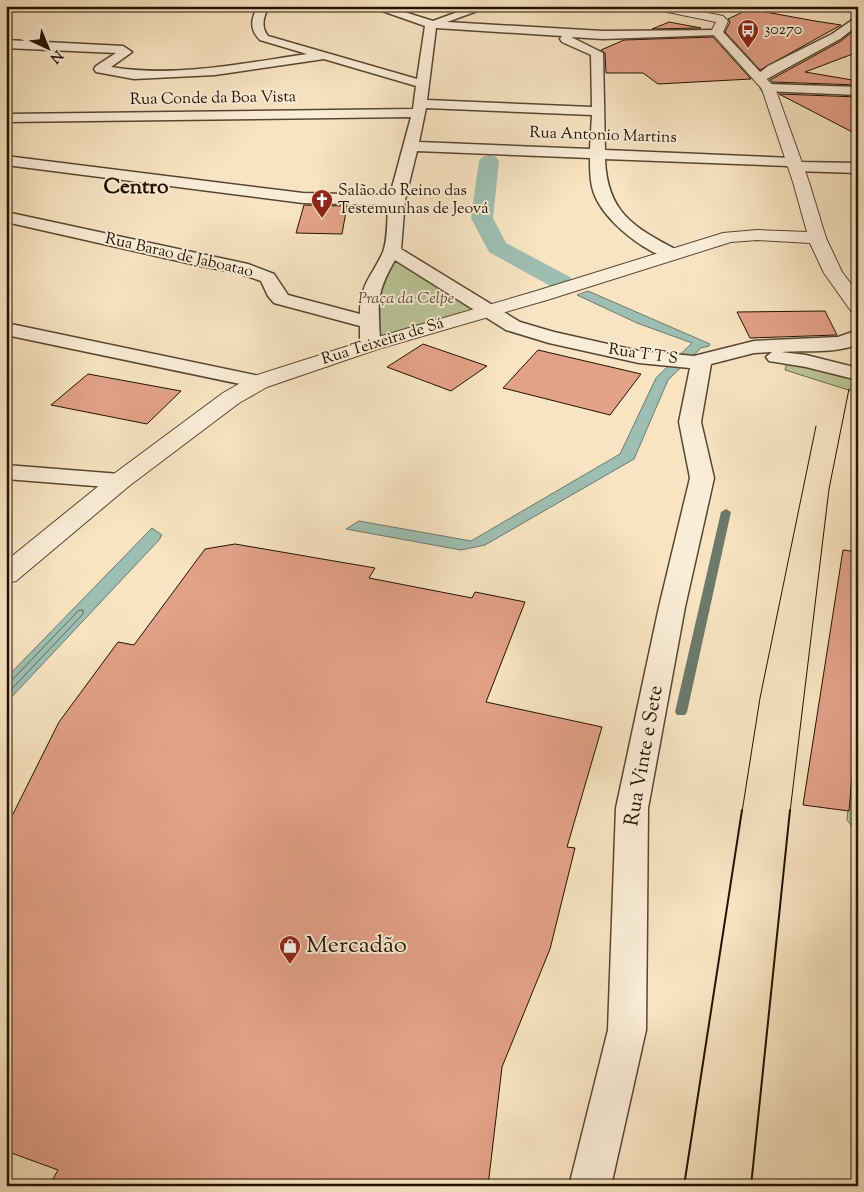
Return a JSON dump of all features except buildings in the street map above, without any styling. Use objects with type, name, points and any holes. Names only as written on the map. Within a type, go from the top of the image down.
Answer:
[{"type":"street","points":[[6,11],[13,6]]},
{"type":"street","points":[[164,6],[183,6]]},
{"type":"street","points":[[264,6],[256,26],[258,33],[274,42],[422,84]]},
{"type":"street","points":[[373,6],[431,24],[561,37],[586,46],[597,53],[598,154],[601,194],[608,206],[633,232],[671,254]]},
{"type":"street","points":[[431,24],[486,6]]},
{"type":"street","points":[[653,6],[718,25],[764,82],[794,164],[817,238],[833,273],[858,306]]},
{"type":"street","points":[[764,82],[784,61],[841,35],[856,17]]},
{"type":"street","points":[[371,344],[368,322],[369,298],[376,278],[392,251],[397,200],[420,108],[431,24]]},
{"type":"street","points":[[523,32],[620,35],[718,25]]},
{"type":"street","points":[[6,44],[123,50],[126,52],[100,69],[134,75],[215,71],[322,56]]},
{"type":"street","points":[[764,82],[858,91]]},
{"type":"street","name":"Rua Conde da Boa Vista","points":[[6,118],[420,108],[599,111]]},
{"type":"street","name":"Rua Antonio Martins","points":[[411,146],[858,168]]},
{"type":"street","points":[[6,160],[303,198],[397,200]]},
{"type":"street","name":"Rua Barao de Jaboatao","points":[[6,217],[196,260],[242,268],[268,278],[280,299],[368,322]]},
{"type":"street","name":"Rua Teixeira de Sá","points":[[6,575],[120,481],[232,398],[259,382],[371,344],[492,311],[729,237],[742,235],[817,238]]},
{"type":"street","name":"Rua T T S","points":[[392,251],[492,311],[513,326],[596,348],[662,360],[709,359],[754,347],[838,343],[858,336]]},
{"type":"street","points":[[6,329],[259,382]]},
{"type":"street","points":[[709,359],[778,357],[806,361],[858,374]]},
{"type":"street","name":"Rua Vinte e Sete","points":[[590,1186],[627,1030],[632,808],[672,607],[702,478],[697,447],[690,422],[709,359]]},
{"type":"street","points":[[6,472],[120,481]]},
{"type":"green space","name":"Praça da Celpe","points":[[392,251],[492,311],[371,344],[368,301]]},
{"type":"green space","points":[[787,362],[858,381],[858,393],[785,370]]},
{"type":"green space","points":[[858,708],[858,834],[847,820]]},
{"type":"water","points":[[588,291],[710,344],[701,348],[668,380],[634,459],[485,545],[461,550],[346,529],[359,521],[471,541],[620,454],[656,378],[692,343],[637,323],[577,295]]},
{"type":"water","points":[[152,528],[162,535],[159,540],[6,703],[6,678]]},
{"type":"waterway","points":[[489,161],[482,218],[497,247],[561,282]]},
{"type":"waterway","points":[[681,712],[726,512]]},
{"type":"tram line","points":[[790,812],[829,489],[849,389]]},
{"type":"tram line","points":[[742,812],[760,698],[816,426]]},
{"type":"tram line","points":[[684,1186],[742,810]]},
{"type":"tram line","points":[[751,1186],[790,810]]},
{"type":"place","name":"30270","points":[[748,49]]},
{"type":"place","name":"Salão do Reino das Testemunhas de Jeová","points":[[322,219]]},
{"type":"place","name":"Mercadão","points":[[290,965]]},
{"type":"district","name":"Centro","points":[[136,188]]}]
